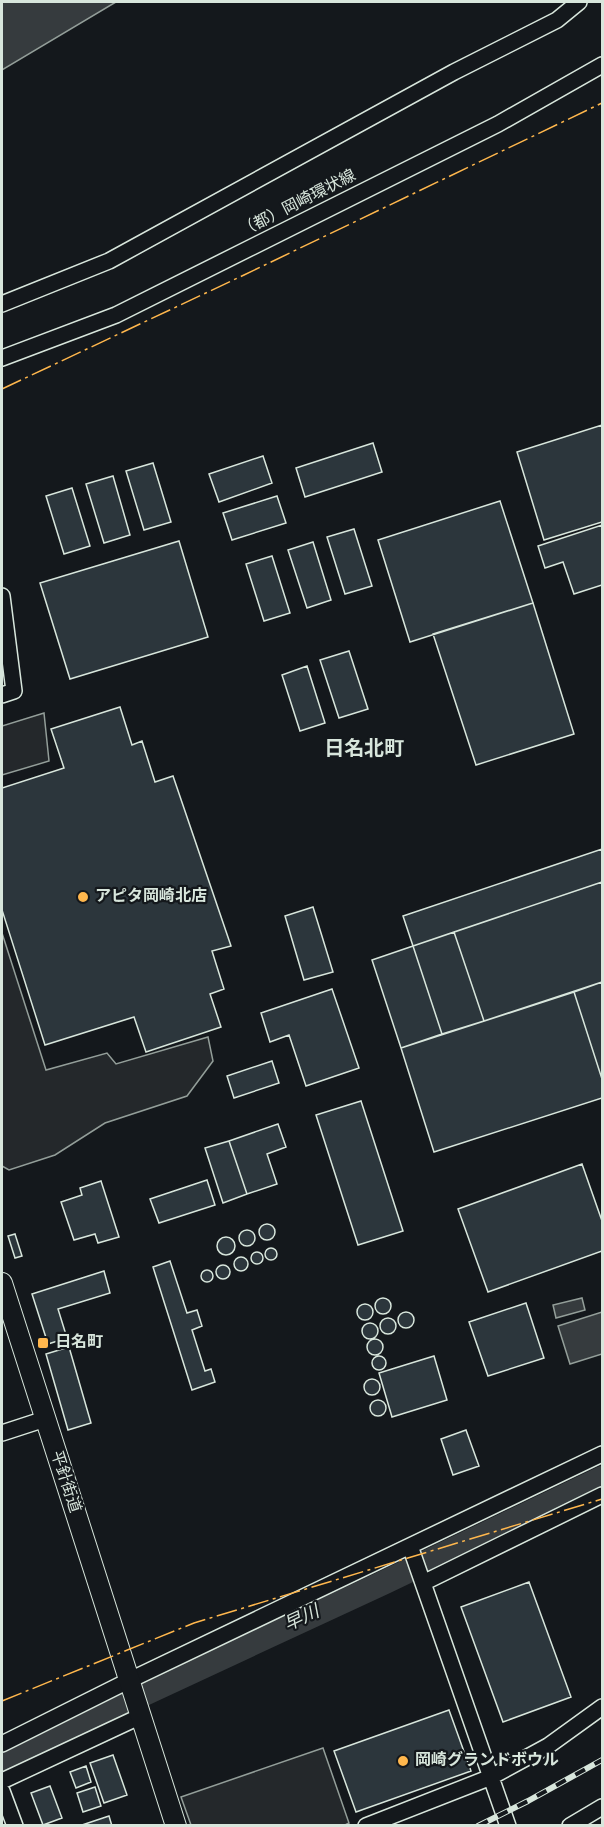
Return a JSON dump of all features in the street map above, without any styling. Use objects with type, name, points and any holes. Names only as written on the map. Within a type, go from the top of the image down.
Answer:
[{"type":"main road","name":"平針街道","points":[[2,1283],[141,1716]]},
{"type":"main road","points":[[141,1716],[176,1826]]},
{"type":"street","points":[[2,304],[109,261],[454,72],[557,20],[579,2]]},
{"type":"street","name":"（都）岡崎環状線","points":[[2,358],[116,315],[488,129],[603,65]]},
{"type":"street","points":[[2,596],[14,691],[2,695]]},
{"type":"street","points":[[2,1433],[45,1419]]},
{"type":"street","points":[[2,1744],[128,1681],[603,1454]]},
{"type":"street","points":[[423,1583],[603,1495]]},
{"type":"street","points":[[410,1546],[507,1826]]},
{"type":"street","points":[[366,1826],[490,1777],[548,1746],[603,1707]]},
{"type":"street","points":[[2,1782],[141,1716]]},
{"type":"street","points":[[2,1791],[15,1826]]},
{"type":"street","points":[[570,1826],[603,1807]]},
{"type":"shaded area","points":[[2,2],[116,2],[2,70]]},
{"type":"shaded area","points":[[44,713],[49,761],[2,775],[2,726]]},
{"type":"shaded area","points":[[2,933],[46,1070],[107,1053],[116,1064],[208,1037],[213,1061],[187,1096],[105,1123],[55,1155],[9,1170],[2,1166]]},
{"type":"shaded area","points":[[582,1298],[585,1310],[556,1318],[553,1305]]},
{"type":"shaded area","points":[[602,1312],[602,1354],[570,1364],[558,1326]]},
{"type":"shaded area","points":[[323,1748],[349,1823],[343,1826],[191,1825],[181,1797]]},
{"type":"building","points":[[602,425],[602,522],[544,540],[517,452]]},
{"type":"building","points":[[373,443],[382,472],[305,497],[296,468]]},
{"type":"building","points":[[263,456],[272,483],[219,502],[209,474]]},
{"type":"building","points":[[153,463],[171,522],[144,530],[126,471]]},
{"type":"building","points":[[113,476],[130,535],[104,543],[86,484]]},
{"type":"building","points":[[72,488],[90,546],[64,554],[46,496]]},
{"type":"building","points":[[277,496],[286,523],[232,540],[223,513]]},
{"type":"building","points":[[500,501],[533,603],[410,642],[378,540]]},
{"type":"building","points":[[602,525],[602,585],[574,594],[563,562],[545,568],[538,546]]},
{"type":"building","points":[[354,529],[372,586],[345,594],[327,537]]},
{"type":"building","points":[[179,541],[208,637],[70,679],[40,583]]},
{"type":"building","points":[[313,542],[331,600],[307,608],[288,550]]},
{"type":"building","points":[[272,556],[290,613],[264,621],[246,564]]},
{"type":"building","points":[[533,603],[574,734],[476,765],[433,634]]},
{"type":"building","points":[[349,651],[368,709],[339,718],[320,660]]},
{"type":"building","points":[[307,666],[325,723],[300,731],[282,675]]},
{"type":"building","points":[[120,707],[132,745],[142,741],[155,782],[173,776],[231,946],[212,951],[224,989],[210,994],[221,1027],[146,1052],[134,1017],[45,1045],[2,910],[2,788],[64,768],[51,729]]},
{"type":"building","points":[[602,849],[602,882],[413,946],[403,916]]},
{"type":"building","points":[[602,882],[602,982],[484,1021],[454,932]]},
{"type":"building","points":[[313,907],[333,972],[304,980],[285,916]]},
{"type":"building","points":[[454,932],[484,1021],[442,1034],[413,946]]},
{"type":"building","points":[[413,946],[442,1034],[401,1048],[372,960]]},
{"type":"building","points":[[602,982],[602,1079],[574,992]]},
{"type":"building","points":[[332,989],[359,1068],[306,1086],[289,1035],[270,1042],[261,1013]]},
{"type":"building","points":[[574,992],[602,1079],[602,1098],[434,1152],[401,1048]]},
{"type":"building","points":[[272,1061],[279,1083],[234,1098],[227,1076]]},
{"type":"building","points":[[361,1101],[403,1231],[358,1245],[316,1115]]},
{"type":"building","points":[[278,1124],[286,1147],[267,1154],[277,1184],[247,1194],[229,1141]]},
{"type":"building","points":[[229,1141],[247,1194],[223,1203],[205,1148]]},
{"type":"building","points":[[582,1164],[602,1221],[602,1251],[488,1292],[458,1209]]},
{"type":"building","points":[[207,1180],[215,1205],[159,1223],[150,1199]]},
{"type":"building","points":[[101,1181],[119,1237],[98,1243],[95,1234],[74,1240],[61,1202],[82,1195],[80,1188]]},
{"type":"building","points":[[264,1224],[270,1224],[275,1232],[273,1238],[264,1240],[259,1235],[259,1229]]},
{"type":"building","points":[[247,1230],[253,1232],[255,1238],[253,1244],[247,1246],[241,1244],[239,1238],[241,1232]]},
{"type":"building","points":[[15,1234],[22,1256],[15,1258],[8,1236]]},
{"type":"building","points":[[226,1237],[232,1240],[235,1246],[232,1252],[226,1255],[220,1252],[217,1246],[220,1240]]},
{"type":"building","points":[[273,1248],[277,1254],[273,1260],[269,1260],[265,1252]]},
{"type":"building","points":[[259,1252],[263,1258],[259,1264],[255,1264],[251,1256]]},
{"type":"building","points":[[241,1257],[246,1259],[248,1264],[246,1269],[241,1271],[236,1269],[234,1264],[236,1259]]},
{"type":"building","points":[[170,1261],[187,1313],[197,1310],[202,1326],[192,1330],[205,1371],[211,1369],[215,1382],[192,1390],[153,1267]]},
{"type":"building","points":[[220,1265],[226,1265],[230,1272],[226,1279],[220,1279],[216,1275],[216,1269]]},
{"type":"building","points":[[207,1270],[213,1276],[207,1282],[201,1276]]},
{"type":"building","points":[[104,1271],[110,1293],[58,1309],[67,1338],[48,1344],[32,1294]]},
{"type":"building","points":[[383,1298],[389,1300],[391,1306],[389,1312],[383,1314],[377,1312],[375,1306],[377,1300]]},
{"type":"building","points":[[526,1303],[544,1358],[488,1376],[469,1322]]},
{"type":"building","points":[[365,1304],[373,1312],[365,1320],[357,1312]]},
{"type":"building","points":[[406,1312],[414,1320],[406,1328],[398,1320]]},
{"type":"building","points":[[385,1318],[391,1318],[396,1326],[394,1332],[385,1334],[380,1329],[380,1323]]},
{"type":"building","points":[[370,1323],[378,1331],[370,1339],[362,1331]]},
{"type":"building","points":[[375,1339],[381,1341],[383,1347],[381,1353],[375,1355],[369,1353],[367,1347],[369,1341]]},
{"type":"building","points":[[69,1347],[91,1423],[68,1430],[46,1354]]},
{"type":"building","points":[[376,1356],[382,1356],[386,1363],[382,1370],[376,1370],[372,1366],[372,1360]]},
{"type":"building","points":[[434,1356],[447,1400],[392,1417],[379,1373]]},
{"type":"building","points":[[372,1379],[380,1387],[372,1395],[364,1387]]},
{"type":"building","points":[[378,1400],[386,1408],[378,1416],[370,1408]]},
{"type":"building","points":[[466,1430],[479,1466],[453,1475],[441,1439]]},
{"type":"building","points":[[529,1582],[571,1697],[503,1722],[461,1607]]},
{"type":"building","name":"岡崎グランドボウル","points":[[449,1710],[471,1771],[356,1812],[334,1751]]},
{"type":"building","points":[[113,1755],[127,1795],[104,1803],[90,1763]]},
{"type":"building","points":[[86,1766],[91,1782],[76,1788],[70,1772]]},
{"type":"building","points":[[50,1786],[62,1818],[43,1825],[31,1793]]},
{"type":"building","points":[[95,1787],[101,1806],[83,1812],[77,1793]]},
{"type":"building","points":[[109,1816],[112,1826],[79,1826]]},
{"type":"waterway","name":"早川","points":[[2,1760],[385,1582],[602,1478]]},
{"type":"railway","points":[[478,1826],[602,1760]]},
{"type":"power","points":[[2,389],[602,103]]},
{"type":"power","points":[[2,1701],[194,1623],[602,1499]]},
{"type":"place","name":"アピタ岡崎北店","points":[[83,897]]},
{"type":"place","name":"日名町","points":[[43,1343]]},
{"type":"place","name":"岡崎グランドボウル","points":[[403,1761]]},
{"type":"district","name":"日名北町","points":[[364,750]]}]
